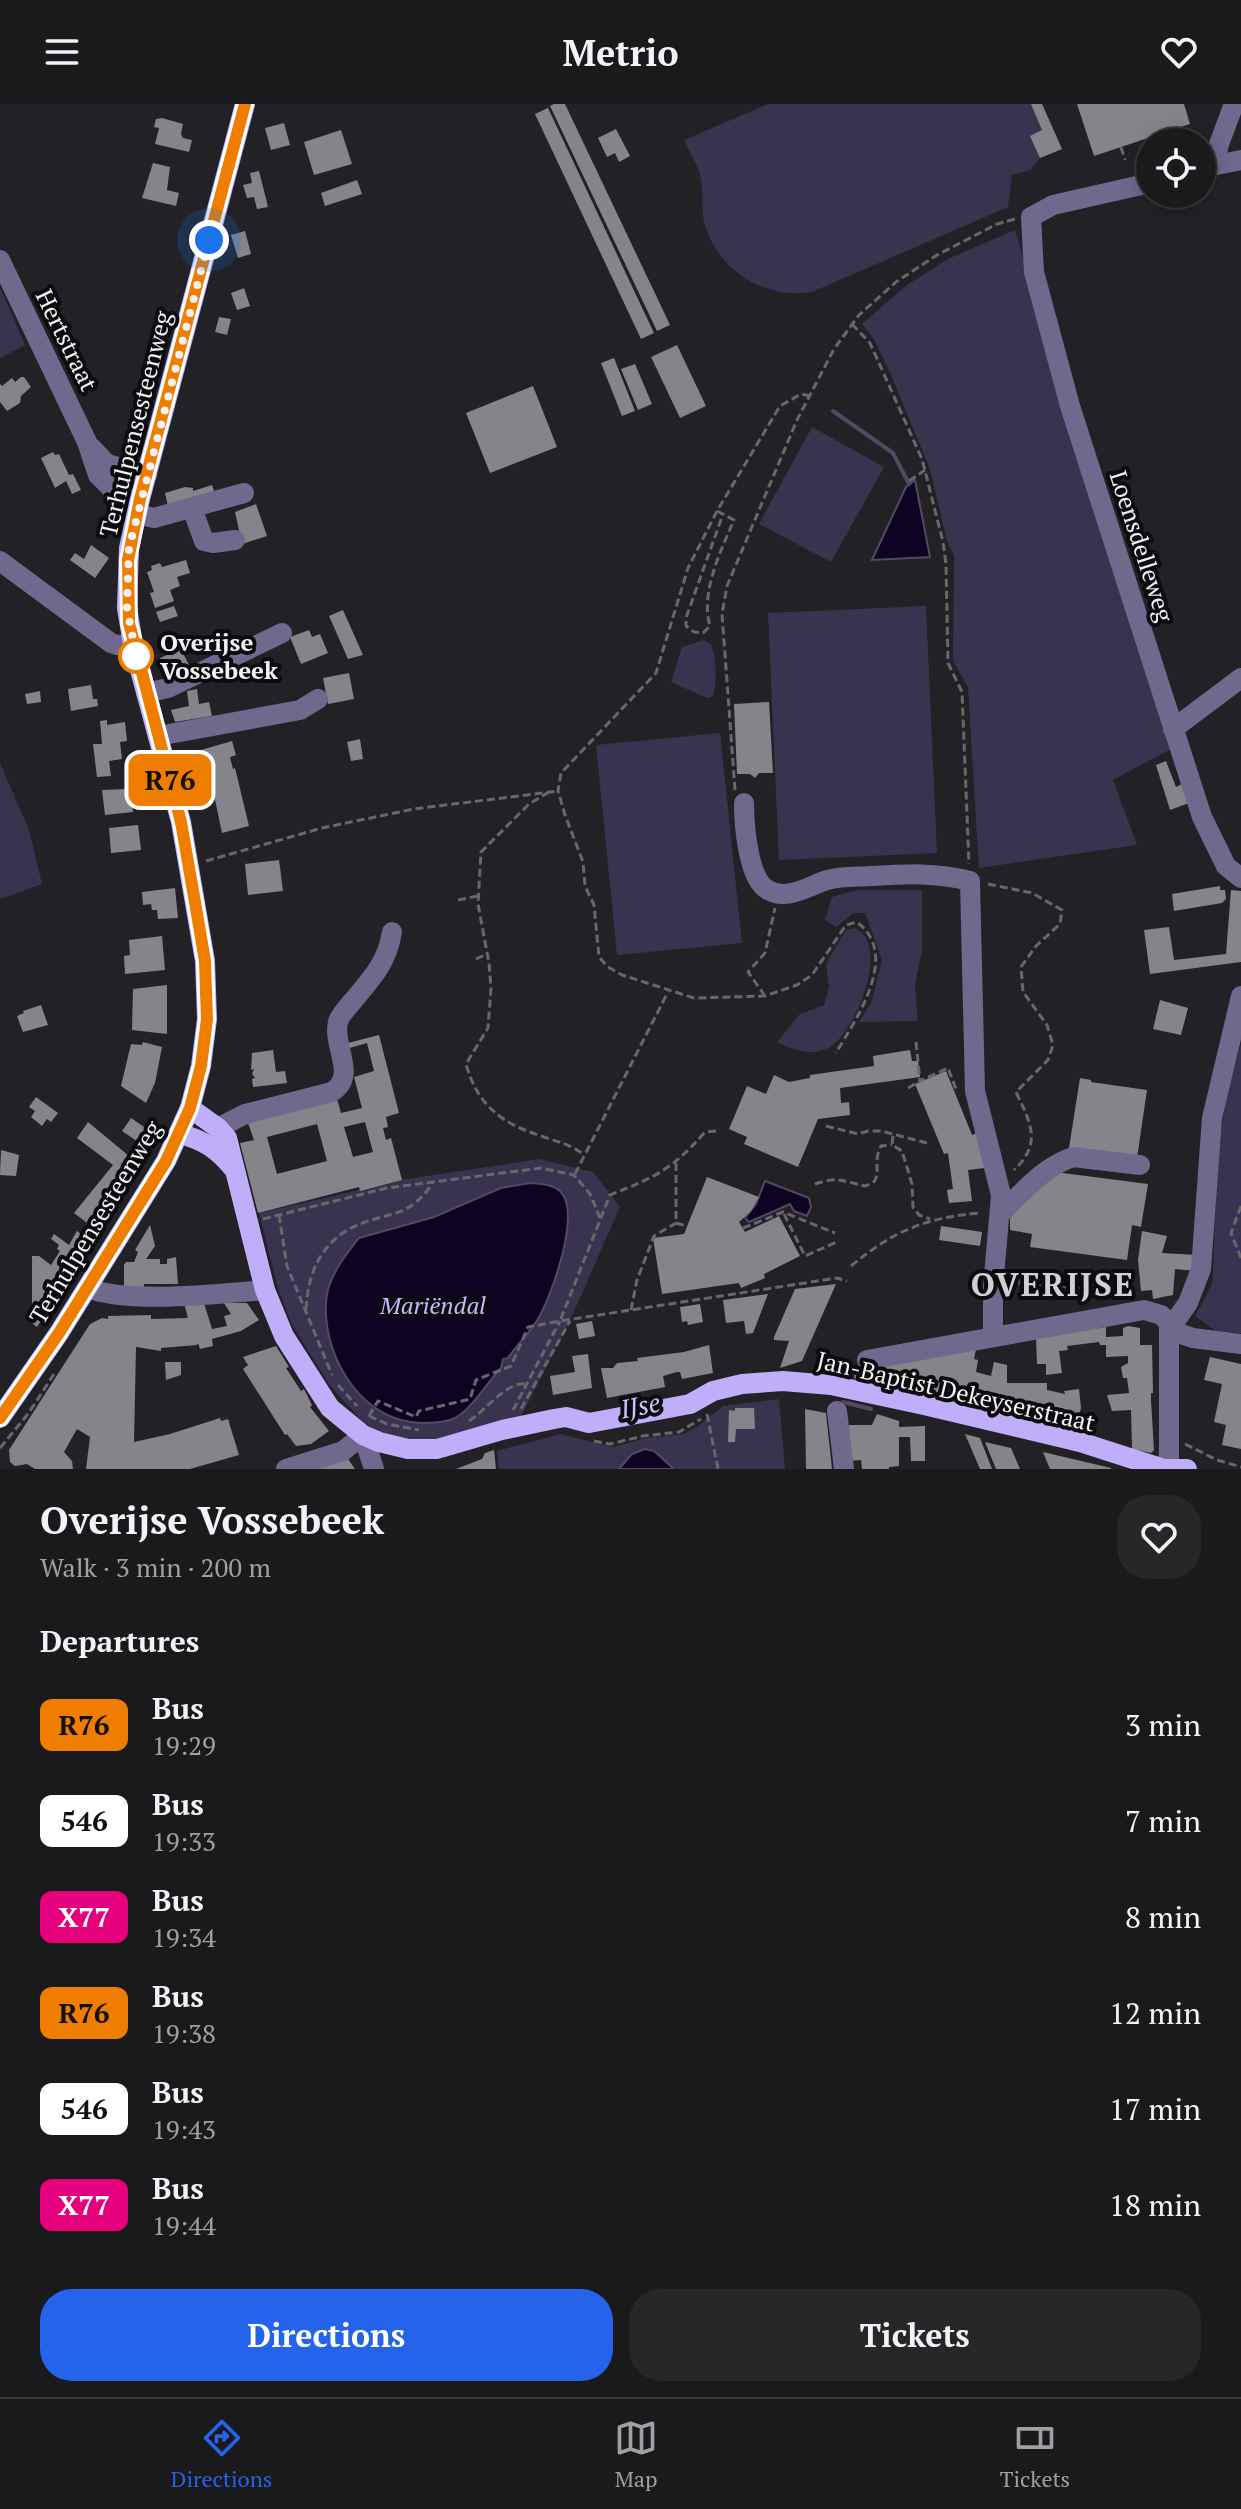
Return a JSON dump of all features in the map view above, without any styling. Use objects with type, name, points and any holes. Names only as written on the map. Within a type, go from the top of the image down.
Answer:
[{"type":"main road","name":"Terhulpensesteenweg","points":[[0,1418],[88,1288],[166,1161],[190,1108],[201,1066],[207,1019],[205,961],[181,822],[133,644],[127,585],[129,548],[138,506],[245,104]]},
{"type":"main road","points":[[190,1108],[218,1128]]},
{"type":"main road","name":"Jan-Baptist Dekeyserstraat","points":[[218,1128],[231,1150],[265,1290],[284,1336],[330,1408],[366,1422],[394,1447],[423,1451],[452,1447],[507,1429],[566,1417],[589,1423],[675,1407],[698,1401],[713,1391],[742,1384],[822,1380],[1080,1442],[1164,1469],[1187,1469]]},
{"type":"main road","points":[[180,1134],[217,1149],[233,1168]]},
{"type":"street","points":[[1216,150],[1234,104]]},
{"type":"street","points":[[1216,165],[1241,160]]},
{"type":"street","points":[[1031,217],[1065,202],[1136,186]]},
{"type":"street","name":"Loensdelleweg","points":[[1031,217],[1034,272],[1070,406],[1202,817],[1226,866],[1241,878]]},
{"type":"street","name":"Hertstraat","points":[[0,260],[87,442],[93,465],[104,483],[138,506]]},
{"type":"street","name":"Hertstraat","points":[[87,442],[107,464],[147,475]]},
{"type":"street","points":[[138,506],[154,518],[244,493]]},
{"type":"street","points":[[192,508],[204,541],[235,540]]},
{"type":"street","points":[[0,561],[111,643],[133,644]]},
{"type":"street","points":[[146,693],[168,688],[282,633]]},
{"type":"street","points":[[1173,729],[1241,678]]},
{"type":"street","points":[[158,736],[300,710],[318,699]]},
{"type":"street","points":[[744,803],[756,878],[760,885],[778,894],[838,878],[923,873],[970,881],[975,1091],[1000,1183],[993,1337]]},
{"type":"street","points":[[218,1128],[245,1114],[332,1092],[340,1086],[345,1075],[338,1037],[340,1018],[383,962],[392,932]]},
{"type":"street","points":[[1164,1469],[1169,1457],[1170,1328],[1188,1303],[1201,1269],[1212,1118],[1241,996]]},
{"type":"street","points":[[1001,1213],[1048,1168],[1063,1160],[1073,1157],[1140,1165]]},
{"type":"street","points":[[88,1288],[112,1295],[223,1295],[265,1290]]},
{"type":"street","points":[[867,1360],[1144,1310],[1161,1315],[1170,1328],[1193,1338],[1241,1344]]},
{"type":"street","points":[[837,1411],[844,1469]]},
{"type":"street","points":[[286,1469],[343,1451],[366,1422]]},
{"type":"street","points":[[366,1422],[374,1469]]},
{"type":"path","points":[[1121,147],[1125,160]]},
{"type":"path","points":[[744,803],[736,796],[734,781],[722,614],[727,586],[810,396],[834,349],[852,324],[879,296],[937,255],[997,224],[1031,217]]},
{"type":"path","points":[[852,324],[870,343],[925,470],[946,557],[948,663],[962,692],[970,881],[1032,893],[1062,910],[1060,924],[1036,946],[1021,967],[1023,992],[1047,1025],[1053,1045],[1048,1060],[1016,1092],[1032,1127],[1031,1144],[1025,1160],[1000,1183]]},
{"type":"path","points":[[810,396],[801,394],[780,406],[717,511],[688,568],[656,673],[561,773],[558,791],[583,862],[585,886],[594,905],[599,957],[622,975],[694,998],[765,996],[797,985],[812,975],[846,925],[857,922],[864,927],[876,962],[871,987],[864,1006],[836,1053]]},
{"type":"path","points":[[909,481],[925,470]]},
{"type":"path","points":[[717,511],[723,514],[734,520],[705,609],[710,626],[703,633],[694,632],[686,626],[686,618],[723,514]]},
{"type":"path","points":[[204,861],[353,822],[442,805],[558,791]]},
{"type":"path","points":[[549,792],[529,804],[481,852],[478,896],[491,988],[488,1028],[466,1064],[473,1087],[494,1113],[518,1129],[575,1147],[584,1155]]},
{"type":"path","points":[[765,996],[748,972],[765,953],[778,894]]},
{"type":"path","points":[[458,900],[478,896]]},
{"type":"path","points":[[476,959],[487,954]]},
{"type":"path","points":[[574,1175],[668,992]]},
{"type":"path","points":[[916,1042],[920,1081]]},
{"type":"path","points":[[908,1088],[948,1068],[957,1092]]},
{"type":"path","points":[[826,1126],[858,1134],[868,1131],[931,1144]]},
{"type":"path","points":[[507,1429],[560,1321],[610,1195],[651,1179],[676,1163],[705,1132],[716,1131]]},
{"type":"path","points":[[892,1145],[893,1135]]},
{"type":"path","points":[[815,1184],[833,1178],[865,1186],[873,1183],[877,1171],[875,1157],[881,1146],[892,1145],[902,1151],[912,1184],[913,1207],[919,1215],[930,1219]]},
{"type":"path","points":[[676,1163],[676,1223]]},
{"type":"path","points":[[248,1222],[387,1188],[541,1168],[574,1175],[590,1194],[600,1219]]},
{"type":"path","points":[[306,1313],[308,1287],[316,1261],[334,1240],[358,1225],[396,1215],[410,1207],[424,1196],[433,1182]]},
{"type":"path","points":[[1241,1206],[1231,1233],[1241,1258]]},
{"type":"path","points":[[783,1212],[805,1256],[839,1241]]},
{"type":"path","points":[[743,1228],[783,1212],[835,1233]]},
{"type":"path","points":[[851,1266],[879,1243],[930,1219],[1001,1213]]},
{"type":"path","points":[[279,1215],[287,1266],[326,1365],[336,1384],[359,1408]]},
{"type":"path","points":[[631,1310],[637,1280],[654,1236],[676,1223],[687,1226]]},
{"type":"path","points":[[425,1431],[366,1422],[378,1401],[416,1417],[419,1411],[470,1399],[476,1380],[511,1366],[528,1327],[837,1278],[847,1281]]},
{"type":"path","points":[[507,1429],[570,1321]]},
{"type":"path","points":[[822,1380],[843,1363],[867,1360]]},
{"type":"path","points":[[458,1425],[488,1408],[506,1389],[519,1382],[527,1384]]},
{"type":"path","points":[[586,1440],[610,1444],[679,1432],[707,1414],[718,1469]]},
{"type":"path","points":[[1169,1433],[1217,1460],[1241,1467]]},
{"type":"green space","points":[[768,104],[1042,104],[1062,149],[1040,158],[1030,170],[1012,175],[1008,207],[812,292],[778,292],[747,280],[722,258],[713,244],[704,222],[700,174],[684,140]]},
{"type":"green space","points":[[1015,230],[1171,749],[1113,780],[1137,845],[979,868],[968,688],[953,660],[954,555],[947,541],[930,469],[891,375],[874,339],[862,324],[907,285],[950,258]]},
{"type":"green space","points":[[0,287],[25,345],[0,358]]},
{"type":"green space","points":[[812,427],[884,467],[831,562],[759,524]]},
{"type":"green space","points":[[926,606],[937,853],[779,860],[768,613]]},
{"type":"green space","points":[[704,640],[711,644],[716,670],[713,696],[707,698],[671,682],[682,647]]},
{"type":"green space","points":[[720,733],[742,943],[617,955],[596,745]]},
{"type":"green space","points":[[0,763],[29,830],[42,884],[0,899]]},
{"type":"green space","points":[[857,890],[922,890],[922,951],[915,984],[918,1021],[859,1022],[871,1003],[882,960],[865,913],[853,913],[836,927],[825,920],[832,897]]},
{"type":"green space","points":[[855,928],[866,937],[870,969],[866,988],[850,1024],[830,1047],[817,1052],[790,1048],[777,1042],[800,1014],[824,1005],[829,987],[826,964],[846,930]]},
{"type":"green space","points":[[1241,1044],[1241,1333],[1216,1331],[1195,1316],[1211,1287],[1217,1157],[1226,1098]]},
{"type":"green space","name":"Mariëndal","points":[[539,1159],[593,1172],[620,1207],[568,1325],[520,1418],[424,1443],[382,1434],[362,1421],[330,1386],[292,1325],[278,1289],[259,1213],[407,1179]]},
{"type":"green space","points":[[779,1399],[785,1469],[499,1469],[497,1451],[560,1434],[613,1447],[646,1438],[683,1434],[723,1406]]},
{"type":"shaded area","points":[[915,480],[930,557],[872,560],[906,487]]},
{"type":"shaded area","points":[[765,1181],[809,1198],[811,1207],[807,1216],[794,1211],[790,1204],[749,1222],[745,1218],[756,1204]]},
{"type":"shaded area","points":[[530,1183],[560,1191],[568,1216],[557,1273],[536,1322],[508,1358],[503,1359],[501,1368],[473,1402],[455,1418],[425,1423],[403,1421],[383,1413],[366,1401],[352,1385],[332,1346],[327,1324],[327,1294],[342,1260],[359,1238],[434,1217],[501,1188]]},
{"type":"shaded area","points":[[1035,1274],[1094,1277],[1093,1289],[1019,1284],[1019,1276],[1034,1277]]},
{"type":"shaded area","points":[[645,1449],[654,1451],[674,1469],[619,1469],[632,1454]]},
{"type":"building","points":[[565,104],[670,325],[657,331],[550,106]]},
{"type":"building","points":[[1031,104],[1042,104],[1062,149],[1040,158],[1030,136],[1042,130]]},
{"type":"building","points":[[1077,104],[1184,104],[1190,124],[1178,128],[1136,128],[1136,142],[1094,156]]},
{"type":"building","points":[[548,108],[654,333],[641,339],[535,114]]},
{"type":"building","points":[[156,119],[183,124],[183,138],[192,140],[189,152],[155,144],[159,128],[154,127]]},
{"type":"building","points":[[284,123],[290,145],[271,150],[265,128]]},
{"type":"building","points":[[616,129],[630,156],[619,162],[615,153],[607,157],[598,138]]},
{"type":"building","points":[[341,130],[352,164],[314,175],[304,142]]},
{"type":"building","points":[[153,163],[170,167],[167,190],[179,193],[176,206],[142,198]]},
{"type":"building","points":[[259,171],[268,207],[257,209],[254,197],[247,198],[243,185],[252,183],[250,173]]},
{"type":"building","points":[[357,180],[362,194],[325,206],[321,193]]},
{"type":"building","points":[[245,231],[251,254],[238,258],[231,235]]},
{"type":"building","points":[[244,288],[250,306],[237,310],[231,293]]},
{"type":"building","points":[[219,317],[231,319],[227,335],[215,332]]},
{"type":"building","points":[[677,345],[706,406],[680,418],[651,357]]},
{"type":"building","points":[[614,358],[635,411],[622,416],[601,363]]},
{"type":"building","points":[[635,364],[652,404],[638,410],[621,369]]},
{"type":"building","points":[[21,377],[31,387],[21,396],[20,403],[7,411],[0,402],[0,384],[2,386],[12,378],[15,382]]},
{"type":"building","points":[[533,386],[557,447],[490,473],[466,413]]},
{"type":"building","points":[[53,452],[59,454],[69,475],[73,474],[81,490],[72,494],[66,481],[55,488],[41,458]]},
{"type":"building","points":[[212,485],[216,496],[169,511],[165,493],[185,487],[193,488],[193,491]]},
{"type":"building","points":[[256,504],[267,536],[242,544],[235,512]]},
{"type":"building","points":[[91,545],[109,558],[95,578],[70,560],[75,553],[84,559]]},
{"type":"building","points":[[186,560],[190,573],[177,577],[180,586],[170,590],[174,601],[155,608],[150,593],[154,592],[147,572],[152,570],[151,566],[160,563],[162,567]]},
{"type":"building","points":[[174,606],[178,616],[160,622],[156,612]]},
{"type":"building","points":[[343,610],[363,655],[348,659],[329,616]]},
{"type":"building","points":[[309,630],[312,637],[320,634],[328,653],[301,664],[290,637]]},
{"type":"building","points":[[181,649],[192,671],[168,682],[160,658]]},
{"type":"building","points":[[349,673],[354,699],[328,704],[323,678]]},
{"type":"building","points":[[91,685],[93,699],[97,699],[98,706],[71,711],[68,689]]},
{"type":"building","points":[[197,689],[199,704],[209,702],[212,716],[175,722],[171,710],[189,706],[187,691]]},
{"type":"building","points":[[40,691],[41,702],[27,704],[25,694]]},
{"type":"building","points":[[769,702],[773,773],[759,773],[755,778],[750,774],[737,774],[734,704]]},
{"type":"building","points":[[107,720],[107,725],[125,722],[127,741],[120,742],[122,759],[109,761],[111,776],[97,777],[93,744],[102,744],[100,721]]},
{"type":"building","points":[[360,739],[363,759],[351,761],[347,742]]},
{"type":"building","points":[[232,741],[236,755],[230,757],[249,826],[222,833],[201,750]]},
{"type":"building","points":[[1166,761],[1176,787],[1182,784],[1189,803],[1170,810],[1156,765]]},
{"type":"building","points":[[102,790],[131,790],[133,812],[105,815]]},
{"type":"building","points":[[138,825],[141,850],[111,853],[109,828]]},
{"type":"building","points":[[279,860],[283,891],[248,895],[245,864]]},
{"type":"building","points":[[1220,886],[1220,890],[1225,890],[1226,899],[1222,903],[1174,911],[1172,894]]},
{"type":"building","points":[[175,888],[178,918],[158,919],[157,910],[152,910],[151,904],[143,905],[142,892]]},
{"type":"building","points":[[1231,890],[1241,891],[1241,962],[1150,974],[1144,930],[1169,927],[1174,960],[1226,954]]},
{"type":"building","points":[[162,936],[165,970],[125,974],[124,956],[130,955],[129,940]]},
{"type":"building","points":[[167,985],[167,1034],[132,1030],[133,989]]},
{"type":"building","points":[[1160,1000],[1188,1008],[1181,1035],[1153,1029]]},
{"type":"building","points":[[41,1005],[48,1025],[23,1032],[17,1016]]},
{"type":"building","points":[[379,1035],[399,1113],[386,1117],[388,1127],[383,1128],[386,1140],[391,1138],[402,1180],[360,1191],[359,1187],[258,1213],[240,1143],[254,1140],[248,1123],[337,1099],[341,1113],[362,1108],[354,1077],[374,1071],[367,1043],[346,1049],[344,1044]],"holes":[[[365,1122],[373,1152],[353,1157],[344,1127]],[[317,1124],[327,1161],[277,1174],[267,1137]]]},
{"type":"building","points":[[143,1042],[162,1047],[155,1083],[146,1103],[121,1086],[131,1044],[142,1045]]},
{"type":"building","points":[[273,1050],[276,1072],[285,1071],[287,1083],[253,1087],[252,1053]]},
{"type":"building","points":[[910,1050],[912,1061],[918,1061],[920,1077],[840,1088],[841,1103],[849,1102],[850,1115],[818,1119],[798,1167],[744,1144],[747,1137],[729,1129],[747,1086],[766,1094],[774,1075],[789,1082],[810,1078],[810,1075],[874,1066],[873,1056]]},
{"type":"building","points":[[946,1071],[972,1135],[977,1133],[985,1168],[968,1170],[972,1201],[949,1203],[947,1190],[953,1189],[948,1153],[944,1154],[915,1084]]},
{"type":"building","points":[[1080,1078],[1147,1090],[1137,1158],[1069,1148]]},
{"type":"building","points":[[36,1097],[58,1113],[51,1122],[47,1119],[42,1126],[31,1117],[35,1111],[29,1107]]},
{"type":"building","points":[[131,1118],[156,1135],[147,1148],[122,1131]]},
{"type":"building","points":[[88,1122],[141,1166],[109,1217],[102,1212],[91,1226],[74,1213],[113,1165],[77,1138]]},
{"type":"building","points":[[1,1150],[19,1155],[16,1176],[0,1175]]},
{"type":"building","points":[[1055,1172],[1148,1184],[1141,1227],[1132,1225],[1127,1260],[1030,1247],[1032,1234],[1010,1230],[1010,1218],[1015,1211]]},
{"type":"building","points":[[707,1177],[759,1197],[751,1211],[739,1222],[745,1232],[779,1216],[800,1256],[764,1274],[765,1278],[741,1288],[739,1283],[662,1294],[653,1238],[684,1234]]},
{"type":"building","points":[[150,1225],[155,1246],[146,1259],[160,1259],[160,1264],[167,1264],[167,1259],[176,1257],[178,1284],[144,1284],[144,1288],[124,1288],[124,1265],[134,1262],[138,1252],[135,1250]]},
{"type":"building","points":[[941,1226],[982,1232],[980,1246],[939,1240]]},
{"type":"building","points":[[77,1231],[92,1242],[37,1327],[32,1323],[32,1256],[39,1256],[51,1265],[60,1251],[57,1249],[59,1245],[51,1239],[54,1234],[69,1245]]},
{"type":"building","points":[[1142,1231],[1167,1236],[1162,1253],[1197,1255],[1195,1271],[1175,1269],[1173,1295],[1153,1299],[1152,1290],[1141,1291],[1138,1260]]},
{"type":"building","points":[[836,1284],[802,1361],[780,1368],[789,1341],[774,1340],[774,1337],[795,1289]]},
{"type":"building","points":[[768,1294],[753,1333],[746,1334],[744,1321],[726,1323],[723,1300]]},
{"type":"building","points":[[184,1303],[204,1303],[212,1329],[227,1326],[224,1316],[231,1314],[224,1303],[247,1303],[259,1320],[241,1331],[212,1339],[213,1346],[200,1349],[198,1343],[161,1348],[161,1351],[136,1347],[134,1442],[220,1418],[221,1421],[228,1419],[239,1455],[190,1469],[86,1469],[90,1437],[77,1429],[64,1452],[72,1461],[73,1469],[35,1469],[27,1464],[15,1466],[10,1462],[9,1450],[90,1324],[102,1318],[108,1319],[108,1316],[188,1318]]},
{"type":"building","points":[[700,1304],[703,1322],[688,1325],[687,1321],[682,1322],[680,1307]]},
{"type":"building","points":[[592,1321],[595,1336],[579,1339],[576,1324]]},
{"type":"building","points":[[1106,1327],[1106,1337],[1123,1336],[1123,1328],[1140,1328],[1140,1345],[1152,1345],[1154,1450],[1151,1453],[1132,1449],[1131,1410],[1112,1411],[1107,1395],[1129,1393],[1127,1378],[1123,1378],[1121,1367],[1128,1363],[1128,1356],[1106,1357],[1106,1345],[1099,1342],[1067,1346],[1068,1350],[1059,1351],[1062,1373],[1046,1375],[1046,1364],[1037,1364],[1036,1338]]},
{"type":"building","points":[[709,1345],[713,1373],[682,1379],[680,1372],[677,1372],[663,1376],[665,1387],[607,1398],[601,1368],[613,1368],[617,1363],[638,1361],[637,1358],[684,1352]]},
{"type":"building","points":[[276,1346],[289,1367],[286,1368],[301,1391],[304,1389],[312,1405],[310,1407],[329,1431],[311,1444],[296,1446],[285,1435],[243,1369],[248,1365],[243,1357]]},
{"type":"building","points":[[976,1349],[976,1372],[991,1376],[994,1362],[1007,1365],[1007,1383],[1047,1383],[1047,1390],[1065,1394],[1064,1391],[1079,1389],[1081,1408],[1076,1429],[855,1379],[853,1371]]},
{"type":"building","points":[[588,1354],[592,1388],[553,1395],[550,1376],[575,1372],[572,1356]]},
{"type":"building","points":[[1210,1357],[1241,1364],[1241,1449],[1222,1445],[1226,1425],[1214,1422],[1222,1384],[1204,1380]]},
{"type":"building","points":[[165,1362],[181,1362],[181,1375],[166,1380]]},
{"type":"building","points":[[735,1408],[754,1408],[755,1429],[736,1429],[735,1442],[728,1442],[729,1410],[735,1411]]},
{"type":"building","points":[[805,1409],[826,1413],[832,1469],[806,1469]]},
{"type":"building","points":[[877,1414],[899,1421],[899,1427],[925,1426],[925,1461],[911,1461],[910,1437],[899,1437],[899,1466],[862,1469],[861,1460],[849,1461],[849,1425],[872,1425]]},
{"type":"building","points":[[965,1434],[980,1438],[992,1469],[980,1469]]},
{"type":"building","points":[[985,1442],[1011,1448],[1020,1469],[996,1469]]},
{"type":"building","points":[[494,1450],[496,1469],[456,1469],[482,1459],[485,1453]]},
{"type":"building","points":[[1043,1452],[1111,1468],[1111,1469],[1050,1469]]},
{"type":"building","points":[[348,1459],[355,1469],[316,1469],[316,1468]]},
{"type":"waterway","points":[[833,411],[893,453],[909,484]]},
{"type":"waterway","name":"IJse","points":[[843,1402],[871,1409]]},
{"type":"bus line","name":"R76","points":[[0,1418],[59,1333],[166,1161],[190,1108],[201,1066],[207,1019],[205,961],[181,822],[129,623],[128,560],[140,499],[245,104]]},
{"type":"place","name":"Overijse Vossebeek","points":[[136,656]]},
{"type":"district","name":"OVERIJSE","points":[[1053,1284]]},
{"type":"route","points":[[136,656],[137,660],[127,608],[129,548],[209,240]]}]
